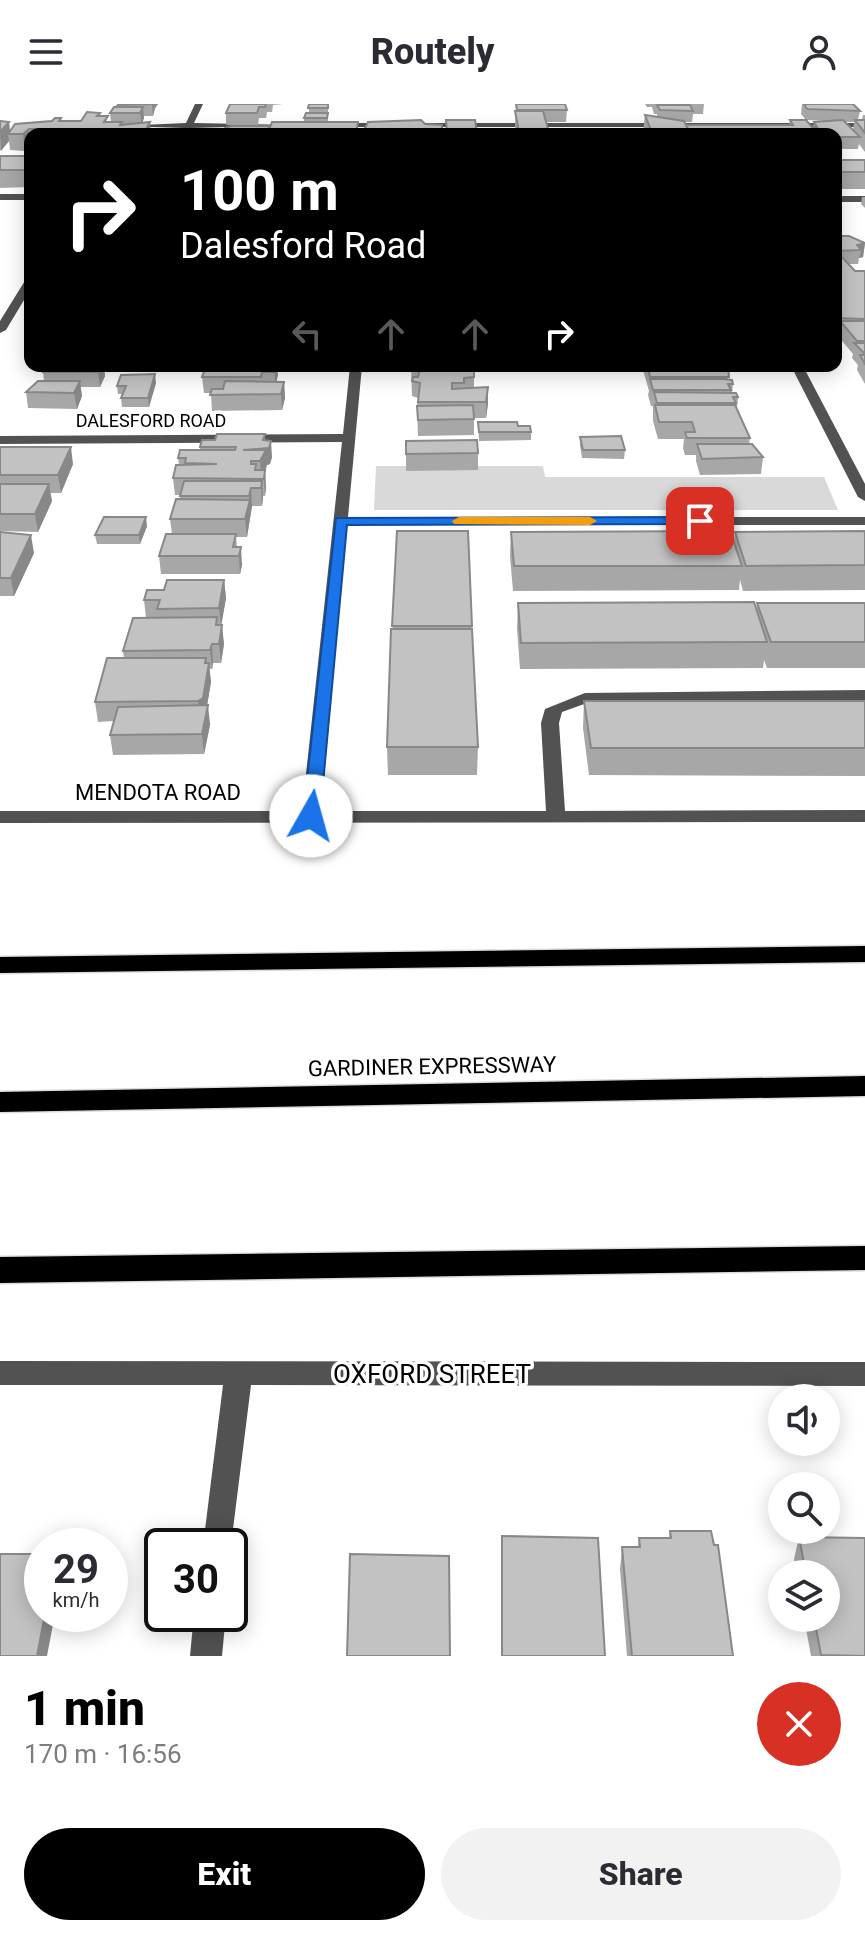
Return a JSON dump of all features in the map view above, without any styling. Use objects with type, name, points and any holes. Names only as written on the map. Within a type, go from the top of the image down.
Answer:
[{"type":"highway","points":[[0,965],[865,954]]},
{"type":"highway","name":"GARDINER EXPRESSWAY","points":[[0,1102],[865,1086]]},
{"type":"highway","points":[[0,1270],[865,1258]]},
{"type":"street","points":[[188,128],[199,104]]},
{"type":"street","points":[[613,114],[617,128]]},
{"type":"street","points":[[679,128],[865,125]]},
{"type":"street","points":[[112,126],[150,128]]},
{"type":"street","points":[[0,197],[24,197]]},
{"type":"street","points":[[842,199],[865,199]]},
{"type":"street","points":[[0,330],[24,291]]},
{"type":"street","points":[[311,816],[356,372]]},
{"type":"street","points":[[800,372],[865,497]]},
{"type":"street","name":"DALESFORD ROAD","points":[[0,440],[350,438]]},
{"type":"street","points":[[341,521],[865,521]]},
{"type":"street","points":[[556,815],[550,723],[554,709],[585,698],[865,695]]},
{"type":"street","name":"MENDOTA ROAD","points":[[0,817],[865,816]]},
{"type":"street","name":"OXFORD STREET","points":[[0,1373],[865,1374]]},
{"type":"street","points":[[220,1528],[238,1374]]},
{"type":"street","points":[[206,1656],[208,1632]]},
{"type":"shaded area","points":[[376,466],[543,466],[545,477],[824,477],[838,510],[374,510]]},
{"type":"building","points":[[230,104],[266,104],[259,107],[257,113],[226,113]]},
{"type":"building","points":[[309,104],[328,104],[328,108],[308,108]]},
{"type":"building","points":[[516,104],[565,104],[567,110],[517,110]]},
{"type":"building","points":[[804,104],[853,104],[860,111],[807,109]]},
{"type":"building","points":[[657,105],[690,105],[693,111],[660,110]]},
{"type":"building","points":[[114,107],[143,107],[140,113],[110,113]]},
{"type":"building","points":[[515,111],[543,111],[548,128],[518,128]]},
{"type":"building","points":[[87,112],[108,116],[104,122],[122,122],[120,125],[150,122],[147,128],[24,128],[23,134],[8,134],[15,124],[52,121],[55,118],[61,118],[59,121],[81,121]]},
{"type":"building","points":[[306,113],[328,113],[327,118],[304,118]]},
{"type":"building","points":[[645,115],[684,121],[688,128],[650,128]]},
{"type":"building","points":[[421,120],[425,124],[442,125],[442,128],[365,128],[368,122]]},
{"type":"building","points":[[446,120],[475,120],[476,128],[447,128]]},
{"type":"building","points":[[790,120],[806,120],[812,127],[817,127],[814,122],[843,120],[860,137],[842,137],[842,128],[687,128],[686,125],[793,125]]},
{"type":"building","points":[[855,120],[865,120],[865,133]]},
{"type":"building","points":[[0,121],[9,122],[0,132]]},
{"type":"building","points":[[272,122],[358,122],[357,128],[270,128]]},
{"type":"building","points":[[231,126],[269,126],[268,128],[225,128]]},
{"type":"building","points":[[0,156],[24,156],[24,170],[0,170]]},
{"type":"building","points":[[842,160],[865,160],[865,172],[842,172]]},
{"type":"building","points":[[842,236],[865,243],[857,245],[861,250],[842,251]]},
{"type":"building","points":[[842,257],[855,271],[865,271],[865,319],[842,318]]},
{"type":"building","points":[[842,321],[865,321],[865,341],[857,341]]},
{"type":"building","points":[[854,343],[865,343],[865,353],[864,353]]},
{"type":"building","points":[[204,372],[262,372],[261,377],[202,377]]},
{"type":"building","points":[[419,372],[474,372],[474,377],[464,378],[464,383],[452,383],[452,389],[488,387],[486,402],[418,402],[420,383],[412,381],[413,377],[418,377]]},
{"type":"building","points":[[649,372],[728,372],[729,377],[650,377]]},
{"type":"building","points":[[155,374],[148,398],[121,398],[126,386],[117,386],[121,375]]},
{"type":"building","points":[[650,379],[724,379],[732,380],[733,384],[728,384],[731,390],[653,390]]},
{"type":"building","points":[[38,381],[80,381],[74,393],[26,392]]},
{"type":"building","points":[[225,381],[284,382],[281,394],[210,395],[212,389],[223,389]]},
{"type":"building","points":[[654,392],[736,393],[738,397],[733,397],[736,403],[657,403]]},
{"type":"building","points":[[473,405],[474,419],[418,420],[417,406]]},
{"type":"building","points":[[655,405],[735,405],[750,438],[687,438],[685,432],[695,432],[692,422],[659,422]]},
{"type":"building","points":[[478,422],[517,422],[518,426],[530,426],[531,432],[479,432]]},
{"type":"building","points":[[217,434],[265,434],[263,440],[271,441],[269,448],[243,450],[266,450],[260,461],[251,461],[251,464],[256,464],[255,470],[265,470],[264,479],[173,478],[176,465],[217,464],[185,463],[186,458],[178,458],[180,450],[235,450],[236,447],[200,447],[202,440],[215,440]]},
{"type":"building","points":[[621,436],[625,450],[583,450],[580,437]]},
{"type":"building","points":[[477,440],[478,453],[406,454],[406,441]]},
{"type":"building","points":[[697,444],[752,444],[763,457],[702,459]]},
{"type":"building","points":[[0,447],[71,447],[58,475],[0,475]]},
{"type":"building","points":[[184,481],[262,481],[261,488],[251,488],[249,496],[180,496]]},
{"type":"building","points":[[0,484],[49,484],[35,514],[0,514]]},
{"type":"building","points":[[176,499],[250,500],[245,519],[170,519]]},
{"type":"building","points":[[104,517],[146,517],[139,535],[95,535]]},
{"type":"building","points":[[397,531],[468,531],[472,626],[392,626]]},
{"type":"building","points":[[730,531],[742,566],[514,566],[511,532]]},
{"type":"building","points":[[865,531],[865,565],[746,566],[735,532]]},
{"type":"building","points":[[0,532],[31,535],[11,578],[0,578]]},
{"type":"building","points":[[166,534],[236,534],[233,547],[241,547],[239,556],[159,556]]},
{"type":"building","points":[[167,580],[224,580],[219,608],[157,609],[160,600],[144,600],[147,590],[164,590]]},
{"type":"building","points":[[754,602],[767,642],[521,643],[518,603]]},
{"type":"building","points":[[757,603],[865,603],[865,642],[771,642]]},
{"type":"building","points":[[217,617],[216,625],[222,625],[219,644],[212,644],[210,650],[123,651],[133,618]]},
{"type":"building","points":[[391,629],[472,629],[478,747],[387,747]]},
{"type":"building","points":[[107,658],[206,658],[205,663],[209,663],[203,698],[198,701],[95,702]]},
{"type":"building","points":[[584,701],[865,701],[865,748],[591,748]]},
{"type":"building","points":[[208,705],[202,734],[110,735],[118,707]]},
{"type":"building","points":[[670,1531],[711,1531],[714,1545],[718,1545],[733,1656],[632,1656],[622,1547],[640,1547],[639,1538],[671,1538]]},
{"type":"building","points":[[502,1536],[598,1538],[605,1656],[502,1656]]},
{"type":"building","points":[[840,1538],[865,1538],[865,1656],[821,1655],[817,1632],[840,1632],[840,1560],[803,1560],[800,1544],[840,1544]]},
{"type":"building","points":[[0,1554],[24,1554],[24,1632],[42,1632],[37,1656],[0,1656]]},
{"type":"building","points":[[350,1554],[449,1556],[450,1656],[347,1656]]},
{"type":"slow traffic","points":[[459,521],[590,521]]},
{"type":"route","points":[[311,816],[341,521],[700,521]]}]
